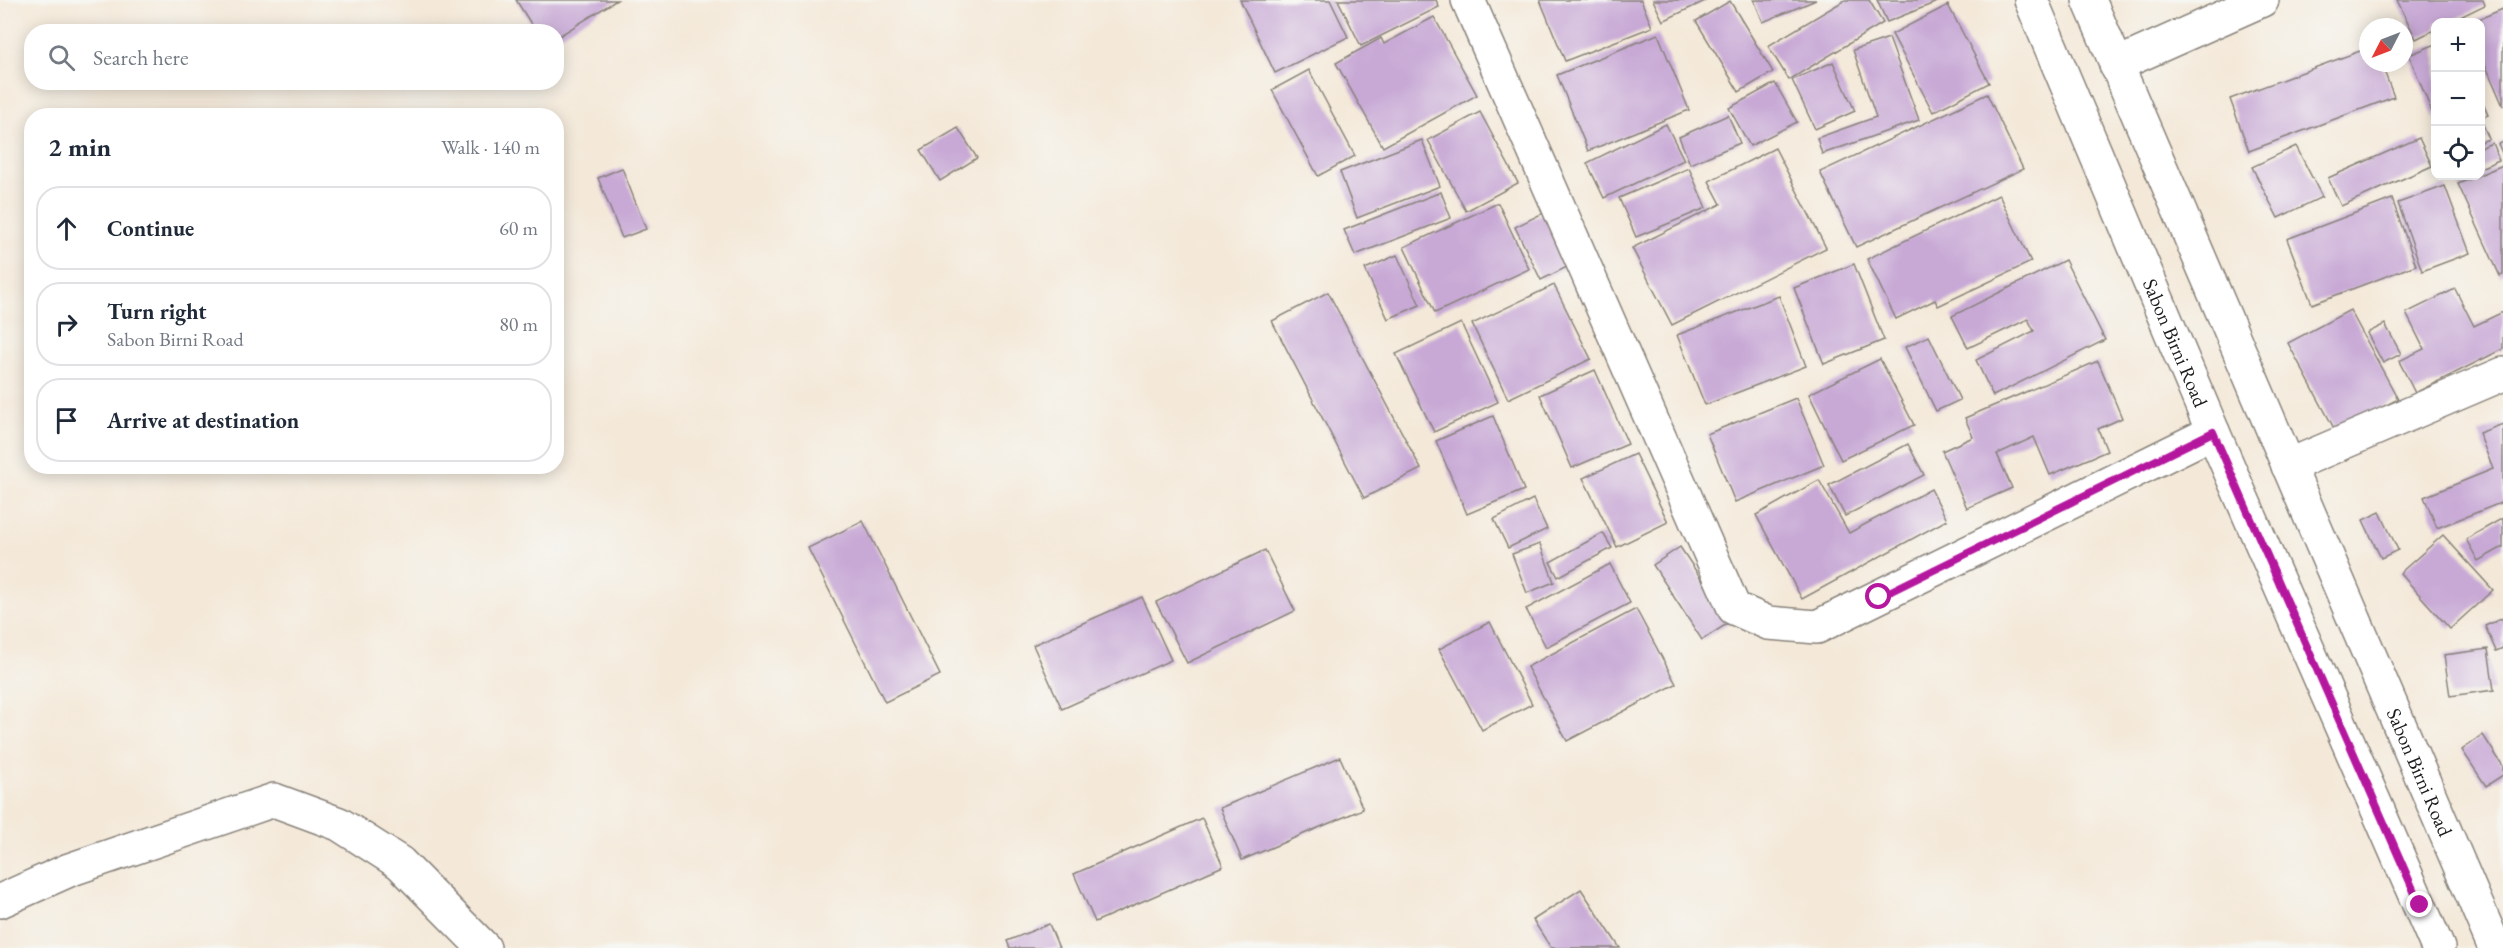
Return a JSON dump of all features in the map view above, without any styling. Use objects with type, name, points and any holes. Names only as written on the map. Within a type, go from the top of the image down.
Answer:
[{"type":"street","points":[[1468,0],[1734,608],[1768,623],[1817,627],[2213,432]]},
{"type":"street","name":"Sabon Birni Road","points":[[2031,0],[2213,432],[2438,948]]},
{"type":"street","name":"Sabon Birni Road","points":[[2089,0],[2495,948]]},
{"type":"street","points":[[2116,65],[2262,0]]},
{"type":"street","points":[[2288,466],[2503,374]]},
{"type":"street","points":[[0,901],[69,870],[274,800],[339,824],[400,863],[484,948]]},
{"type":"building","points":[[516,0],[617,0],[564,33],[564,24],[531,24]]},
{"type":"building","points":[[1240,0],[1330,0],[1348,37],[1275,73]]},
{"type":"building","points":[[1338,0],[1436,0],[1439,7],[1361,46]]},
{"type":"building","points":[[1540,0],[1641,0],[1652,27],[1565,61]]},
{"type":"building","points":[[1653,0],[1707,0],[1663,21]]},
{"type":"building","points":[[1754,0],[1816,0],[1763,22]]},
{"type":"building","points":[[1845,0],[1869,0],[1883,23],[1789,80],[1768,46]]},
{"type":"building","points":[[1877,0],[1942,0],[1887,22]]},
{"type":"building","points":[[2397,0],[2483,0],[2485,5],[2458,18],[2431,18],[2431,32],[2416,39],[2413,33],[2413,18],[2406,18]]},
{"type":"building","points":[[1730,1],[1773,72],[1739,92],[1696,21]]},
{"type":"building","points":[[1948,5],[1989,83],[1933,112],[1892,34]]},
{"type":"building","points":[[2503,9],[2503,106],[2485,64],[2485,18],[2482,18]]},
{"type":"building","points":[[1434,17],[1477,95],[1383,147],[1336,63],[1381,38],[1384,44]]},
{"type":"building","points":[[1658,34],[1689,110],[1588,151],[1557,75]]},
{"type":"building","points":[[1889,38],[1919,120],[1822,154],[1817,138],[1876,117],[1853,50]]},
{"type":"building","points":[[2431,46],[2431,110],[2413,65],[2413,53]]},
{"type":"building","points":[[2359,51],[2359,72],[2384,72],[2394,97],[2249,151],[2230,99]]},
{"type":"building","points":[[1833,62],[1855,111],[1815,129],[1792,80]]},
{"type":"building","points":[[1309,70],[1355,156],[1318,176],[1272,90]]},
{"type":"building","points":[[1775,83],[1797,122],[1750,146],[1729,108]]},
{"type":"building","points":[[1987,94],[2023,169],[1856,247],[1820,172]]},
{"type":"building","points":[[1480,112],[1518,183],[1466,211],[1428,140]]},
{"type":"building","points":[[1728,115],[1740,143],[1690,164],[1679,137]]},
{"type":"building","points":[[1666,124],[1684,160],[1604,198],[1587,163]]},
{"type":"building","points":[[958,128],[977,158],[940,181],[921,150]]},
{"type":"building","points":[[2419,138],[2431,164],[2431,166],[2341,206],[2328,178]]},
{"type":"building","points":[[1422,140],[1440,186],[1357,218],[1340,172]]},
{"type":"building","points":[[2503,142],[2503,155],[2498,144]]},
{"type":"building","points":[[2492,143],[2499,160],[2485,166],[2485,146]]},
{"type":"building","points":[[2296,146],[2322,197],[2278,218],[2252,167]]},
{"type":"building","points":[[1775,148],[1826,248],[1672,325],[1632,248],[1721,204],[1709,181]]},
{"type":"building","points":[[2503,165],[2503,275],[2500,276],[2458,184],[2467,180],[2485,180],[2485,173]]},
{"type":"building","points":[[622,168],[646,229],[622,238],[598,178]]},
{"type":"building","points":[[1689,168],[1706,208],[1636,237],[1619,198]]},
{"type":"building","points":[[2445,186],[2470,253],[2422,271],[2398,203]]},
{"type":"building","points":[[1441,192],[1451,218],[1355,255],[1344,230]]},
{"type":"building","points":[[1999,195],[2031,262],[1938,306],[1935,300],[1896,319],[1867,259]]},
{"type":"building","points":[[2392,199],[2416,265],[2312,304],[2287,239]]},
{"type":"building","points":[[1498,203],[1529,269],[1435,313],[1404,247]]},
{"type":"building","points":[[1543,213],[1569,266],[1541,280],[1515,227]]},
{"type":"building","points":[[1397,255],[1420,305],[1388,319],[1365,269]]},
{"type":"building","points":[[2065,260],[2105,340],[1993,396],[1976,360],[2034,331],[2028,319],[1968,348],[1952,316]]},
{"type":"building","points":[[1854,264],[1884,340],[1824,364],[1794,288]]},
{"type":"building","points":[[1554,285],[1591,359],[1508,399],[1472,324]]},
{"type":"building","points":[[2455,289],[2474,326],[2503,312],[2503,349],[2415,393],[2399,361],[2424,349],[2406,313]]},
{"type":"building","points":[[1328,292],[1421,469],[1364,498],[1272,321]]},
{"type":"building","points":[[1779,296],[1806,366],[1705,405],[1677,335]]},
{"type":"building","points":[[2350,310],[2398,399],[2336,432],[2288,343]]},
{"type":"building","points":[[1461,323],[1498,402],[1434,432],[1396,354]]},
{"type":"building","points":[[2385,324],[2401,354],[2383,363],[2367,333]]},
{"type":"building","points":[[1929,336],[1960,400],[1936,411],[1905,347]]},
{"type":"building","points":[[1880,359],[1914,425],[1841,460],[1809,394]]},
{"type":"building","points":[[2098,361],[2122,418],[2098,429],[2107,451],[2050,475],[2034,437],[1997,454],[2012,488],[1967,508],[1942,451],[1973,437],[1965,418]]},
{"type":"building","points":[[1595,370],[1628,444],[1572,468],[1540,395]]},
{"type":"building","points":[[1796,398],[1824,465],[1735,502],[1707,434]]},
{"type":"building","points":[[1493,416],[1524,490],[1467,514],[1436,441]]},
{"type":"building","points":[[2503,424],[2503,502],[2437,528],[2424,497],[2493,469],[2479,433]]},
{"type":"building","points":[[1908,444],[1924,475],[1845,516],[1829,485]]},
{"type":"building","points":[[1635,454],[1668,522],[1617,547],[1583,478]]},
{"type":"building","points":[[1819,480],[1849,533],[1931,489],[1947,520],[1802,599],[1756,515]]},
{"type":"building","points":[[1533,499],[1547,529],[1508,548],[1494,519]]},
{"type":"building","points":[[2380,512],[2398,550],[2381,558],[2363,520]]},
{"type":"building","points":[[2503,518],[2503,547],[2478,561],[2466,539]]},
{"type":"building","points":[[863,521],[940,675],[885,702],[808,548]]},
{"type":"building","points":[[1603,533],[1612,548],[1558,577],[1550,562]]},
{"type":"building","points":[[2443,535],[2493,590],[2450,629],[2400,573]]},
{"type":"building","points":[[1540,544],[1554,582],[1527,593],[1512,554]]},
{"type":"building","points":[[1680,547],[1730,622],[1702,640],[1653,565]]},
{"type":"building","points":[[1265,550],[1295,611],[1187,663],[1156,602]]},
{"type":"building","points":[[1610,564],[1630,603],[1546,647],[1526,609]]},
{"type":"building","points":[[1142,597],[1171,660],[1062,709],[1033,645]]},
{"type":"building","points":[[1636,609],[1676,684],[1567,741],[1527,667]]},
{"type":"building","points":[[2503,618],[2503,648],[2496,651],[2485,626]]},
{"type":"building","points":[[1490,622],[1532,704],[1482,730],[1439,649]]},
{"type":"building","points":[[2488,649],[2494,690],[2450,696],[2444,655]]},
{"type":"building","points":[[2483,735],[2503,766],[2503,775],[2486,786],[2462,750]]},
{"type":"building","points":[[1340,757],[1363,809],[1242,860],[1220,808]]},
{"type":"building","points":[[1202,818],[1223,866],[1095,922],[1074,874]]},
{"type":"building","points":[[1581,889],[1620,948],[1551,948],[1533,920]]},
{"type":"building","points":[[1049,924],[1059,948],[1010,948],[1007,941]]},
{"type":"route","points":[[1879,597],[2213,432],[2420,905]]}]
